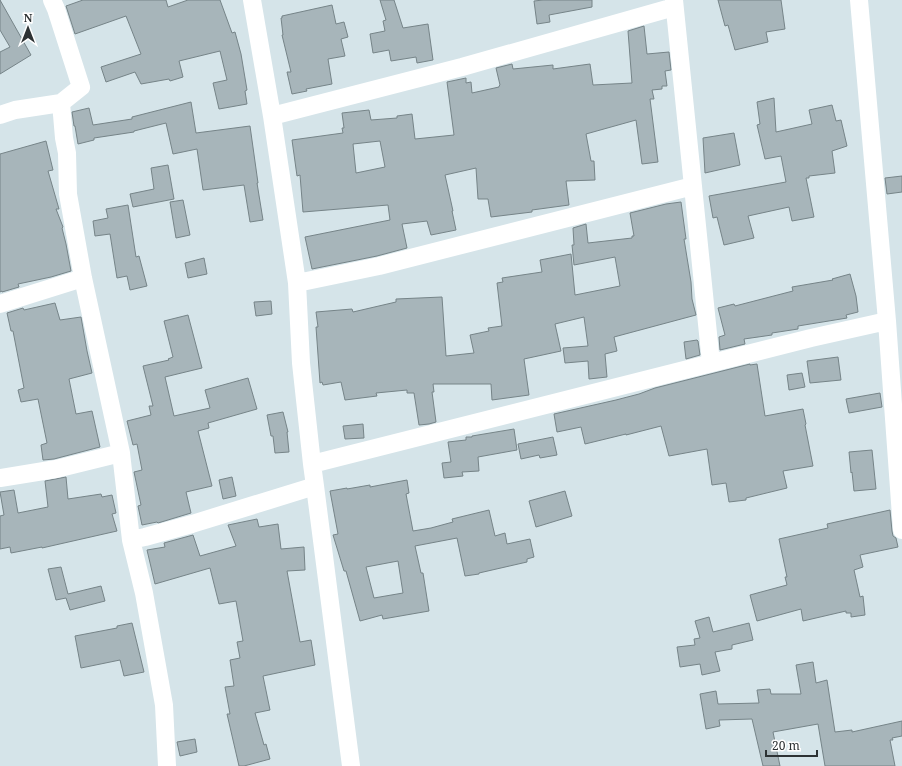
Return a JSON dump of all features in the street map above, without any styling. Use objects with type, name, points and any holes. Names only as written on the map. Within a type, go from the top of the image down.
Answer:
[{"type":"street","points":[[0,115],[15,110],[61,103],[81,87],[52,0]]},
{"type":"street","points":[[252,0],[272,116],[297,283],[302,362],[312,464],[351,766]]},
{"type":"street","points":[[859,0],[887,321],[902,530]]},
{"type":"street","points":[[272,116],[462,67],[674,4],[711,363]]},
{"type":"street","points":[[61,103],[67,153],[68,194],[121,453],[131,540],[144,593],[164,705],[167,766]]},
{"type":"street","points":[[297,283],[379,266],[693,186]]},
{"type":"street","points":[[0,304],[84,278]]},
{"type":"street","points":[[312,464],[811,338],[887,321]]},
{"type":"street","points":[[0,478],[56,470],[121,453]]},
{"type":"street","points":[[131,540],[192,524],[315,486]]},
{"type":"building","points":[[0,0],[31,55],[0,74],[0,52],[10,47],[0,30]]},
{"type":"building","points":[[83,0],[166,0],[168,7],[188,0],[220,0],[232,33],[235,32],[241,54],[247,90],[245,91],[247,104],[219,109],[213,83],[227,80],[220,51],[179,61],[183,77],[170,81],[169,79],[141,84],[135,72],[106,82],[101,67],[141,54],[126,16],[75,34],[66,6]]},
{"type":"building","points":[[380,0],[394,0],[403,28],[428,24],[433,60],[417,63],[416,57],[391,61],[389,50],[373,53],[370,34],[385,31],[383,21],[386,20]]},
{"type":"building","points":[[592,0],[592,7],[549,15],[550,22],[537,24],[534,1]]},
{"type":"building","points":[[718,0],[781,0],[785,29],[766,32],[768,42],[735,50],[728,25],[725,26]]},
{"type":"building","points":[[332,5],[336,24],[344,22],[348,37],[341,39],[345,56],[328,59],[332,84],[306,89],[307,91],[292,94],[287,72],[291,72],[282,35],[281,18],[282,16]]},
{"type":"building","points":[[644,26],[647,54],[669,52],[671,70],[665,71],[667,86],[662,86],[662,89],[652,90],[654,99],[650,99],[658,162],[642,164],[636,120],[586,134],[591,161],[594,161],[595,180],[566,181],[569,205],[532,210],[532,212],[491,217],[488,199],[478,199],[476,168],[445,175],[456,230],[431,235],[427,221],[402,224],[407,248],[377,256],[312,269],[305,237],[390,220],[388,205],[303,212],[300,175],[297,176],[292,140],[343,133],[342,128],[344,128],[342,113],[369,110],[371,120],[397,118],[397,116],[412,114],[415,139],[454,135],[447,82],[466,78],[466,83],[471,82],[472,93],[499,87],[500,85],[496,68],[512,64],[513,69],[553,65],[553,69],[590,64],[593,85],[632,83],[628,31]],"holes":[[[380,141],[385,167],[356,173],[353,144]]]},
{"type":"building","points":[[774,98],[776,132],[812,124],[809,110],[832,105],[836,121],[841,120],[847,146],[832,151],[835,173],[809,176],[809,178],[806,178],[814,217],[792,221],[789,207],[748,216],[754,238],[724,245],[717,217],[713,218],[709,196],[786,182],[781,156],[765,159],[757,125],[760,124],[757,102]]},
{"type":"building","points":[[191,102],[196,133],[250,126],[263,220],[250,222],[244,185],[203,190],[197,149],[173,154],[166,123],[134,132],[94,138],[94,140],[78,144],[72,112],[89,108],[93,125],[132,119],[132,117]]},
{"type":"building","points":[[734,133],[740,165],[705,173],[703,138]]},
{"type":"building","points":[[46,141],[53,170],[48,171],[59,209],[56,209],[63,227],[71,271],[18,284],[19,287],[0,292],[0,154]]},
{"type":"building","points":[[168,165],[174,199],[133,207],[130,194],[154,189],[151,168]]},
{"type":"building","points":[[902,176],[902,192],[887,194],[885,178]]},
{"type":"building","points":[[183,200],[190,235],[176,238],[170,202]]},
{"type":"building","points":[[681,202],[686,239],[684,239],[691,282],[692,299],[696,315],[614,337],[617,351],[605,354],[607,377],[589,379],[588,361],[565,363],[563,348],[588,346],[584,317],[555,324],[561,351],[524,359],[529,395],[492,400],[491,384],[433,384],[434,392],[432,392],[436,422],[429,424],[419,425],[414,393],[407,393],[407,390],[376,393],[377,396],[345,400],[341,382],[323,385],[322,382],[320,383],[316,312],[352,309],[353,312],[396,302],[396,299],[442,297],[446,356],[474,353],[470,335],[489,331],[488,328],[502,326],[497,283],[503,282],[502,278],[542,272],[540,260],[571,254],[575,295],[620,286],[615,257],[574,265],[572,245],[574,245],[573,228],[586,224],[588,243],[632,238],[632,236],[634,236],[630,213],[666,204]]},
{"type":"building","points":[[128,205],[136,257],[139,256],[147,286],[130,290],[127,276],[117,278],[110,234],[95,236],[93,221],[108,218],[106,209]]},
{"type":"building","points":[[204,258],[207,274],[188,278],[185,263]]},
{"type":"building","points":[[850,274],[856,296],[858,312],[846,315],[847,318],[798,326],[798,329],[744,339],[745,344],[720,350],[719,337],[725,335],[718,308],[734,304],[735,306],[793,291],[792,287],[833,280],[832,279]]},
{"type":"building","points":[[271,301],[272,314],[256,316],[254,302]]},
{"type":"building","points":[[55,303],[60,320],[81,317],[92,373],[69,379],[76,414],[92,411],[100,447],[54,459],[43,460],[41,445],[47,443],[38,399],[21,402],[18,390],[24,388],[13,331],[11,331],[7,313],[23,308],[24,310]]},
{"type":"building","points":[[188,315],[202,368],[165,377],[174,416],[210,408],[205,390],[248,378],[257,409],[208,423],[209,428],[198,431],[212,486],[186,492],[191,513],[158,523],[142,525],[138,506],[141,505],[134,472],[142,470],[137,444],[133,445],[127,421],[151,415],[149,406],[153,406],[143,366],[169,360],[168,359],[173,357],[164,321]]},
{"type":"building","points":[[697,340],[700,355],[686,359],[684,342]]},
{"type":"building","points":[[838,357],[841,380],[810,383],[807,361]]},
{"type":"building","points":[[750,364],[757,364],[765,416],[803,409],[813,466],[783,471],[787,488],[746,498],[746,500],[729,502],[726,483],[712,485],[707,449],[669,456],[661,426],[585,444],[581,427],[557,432],[554,414],[616,400],[655,388]]},
{"type":"building","points":[[802,373],[805,387],[789,390],[787,375]]},
{"type":"building","points":[[880,393],[882,407],[849,413],[846,399]]},
{"type":"building","points":[[283,412],[288,432],[289,452],[275,453],[273,436],[271,436],[267,415]]},
{"type":"building","points":[[363,424],[364,438],[345,439],[343,426]]},
{"type":"building","points":[[514,429],[517,450],[478,457],[479,471],[462,472],[463,476],[444,478],[442,463],[451,462],[448,442],[466,440],[466,437]]},
{"type":"building","points":[[553,437],[557,455],[540,458],[539,455],[521,459],[518,444]]},
{"type":"building","points":[[872,450],[876,489],[854,491],[849,452]]},
{"type":"building","points":[[66,477],[68,499],[101,494],[102,497],[112,495],[116,513],[112,514],[117,531],[42,548],[11,553],[10,547],[0,549],[0,516],[4,515],[0,492],[14,490],[18,513],[48,507],[45,481]]},
{"type":"building","points":[[232,477],[236,496],[223,499],[219,480]]},
{"type":"building","points":[[407,480],[409,493],[406,494],[413,531],[453,522],[452,519],[489,510],[495,536],[505,533],[507,544],[530,539],[534,557],[527,559],[527,562],[465,576],[457,538],[415,546],[421,573],[423,573],[429,611],[383,619],[382,615],[360,621],[346,571],[344,571],[333,535],[338,534],[330,491],[370,485],[370,487]],"holes":[[[398,561],[403,593],[374,598],[366,567]]]},
{"type":"building","points":[[565,491],[572,516],[536,527],[529,501]]},
{"type":"building","points":[[890,510],[893,536],[896,538],[898,547],[860,555],[863,567],[854,570],[860,597],[863,596],[865,615],[851,617],[851,613],[846,613],[846,611],[803,621],[801,609],[757,621],[750,595],[787,585],[785,577],[787,577],[779,539],[828,528],[827,524]]},
{"type":"building","points":[[257,519],[259,527],[278,524],[281,549],[304,547],[305,570],[287,571],[300,642],[311,640],[315,665],[263,676],[270,710],[255,713],[264,745],[266,744],[270,759],[239,766],[227,714],[230,714],[225,687],[234,686],[230,660],[240,658],[237,642],[243,641],[236,601],[219,604],[210,568],[155,584],[147,550],[165,547],[164,543],[193,535],[200,556],[236,546],[228,525]]},
{"type":"building","points":[[61,567],[68,594],[101,586],[105,601],[70,610],[66,598],[56,600],[48,569]]},
{"type":"building","points":[[709,617],[713,632],[749,623],[753,640],[732,645],[732,649],[715,652],[720,671],[702,675],[700,664],[680,667],[677,647],[695,645],[694,639],[700,638],[695,621]]},
{"type":"building","points":[[132,623],[144,672],[124,676],[120,660],[81,668],[75,636],[117,628],[117,626]]},
{"type":"building","points":[[813,662],[816,683],[827,680],[835,732],[852,730],[852,732],[902,721],[902,736],[892,738],[893,740],[890,740],[895,766],[825,766],[818,724],[773,732],[780,766],[763,766],[752,719],[719,720],[720,726],[706,729],[700,694],[716,691],[718,704],[759,703],[757,690],[770,689],[771,694],[801,694],[796,665]]},
{"type":"building","points":[[195,739],[197,752],[180,756],[177,742]]}]
